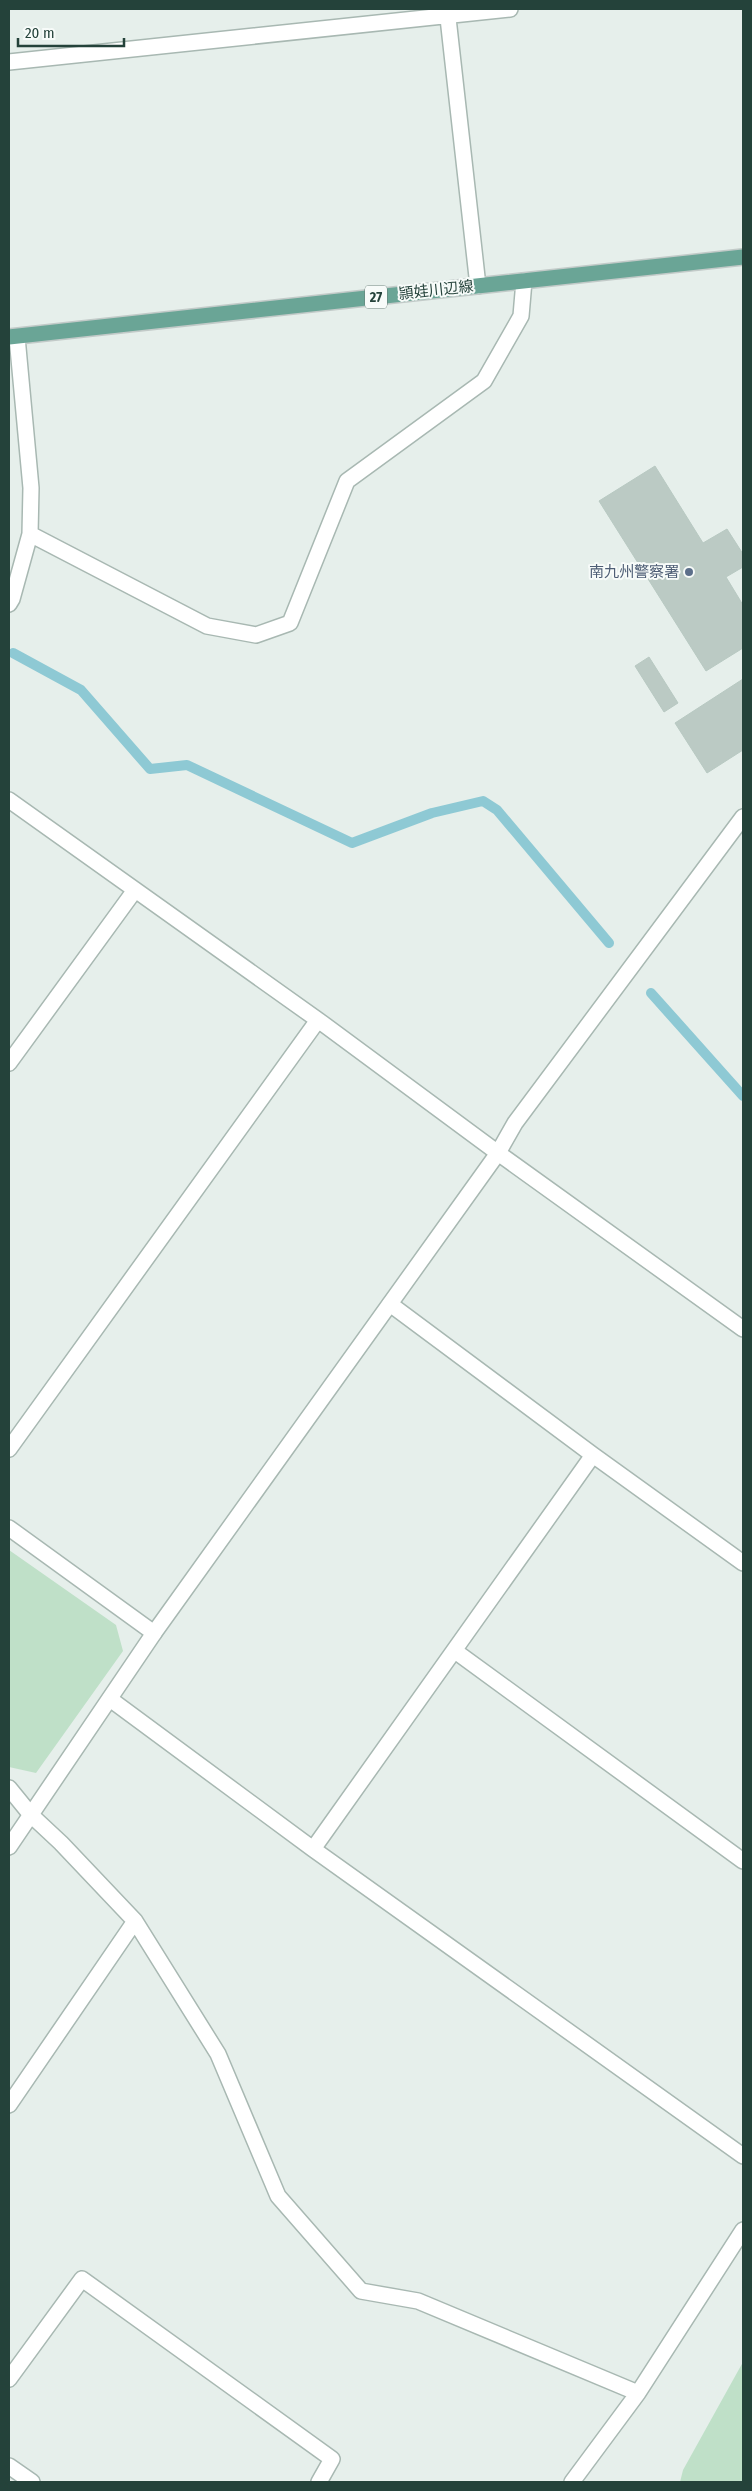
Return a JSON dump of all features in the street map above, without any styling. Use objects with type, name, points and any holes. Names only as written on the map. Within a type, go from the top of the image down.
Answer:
[{"type":"main road","name":"頴娃川辺線","points":[[13,337],[743,257]]},
{"type":"street","points":[[9,62],[448,12],[510,9]]},
{"type":"street","points":[[448,12],[478,286]]},
{"type":"street","points":[[30,534],[207,626],[256,635],[290,623],[347,481],[484,381],[521,316],[524,281]]},
{"type":"street","points":[[9,604],[30,534],[31,488],[13,337]]},
{"type":"street","points":[[9,800],[318,1020],[498,1153],[743,1329]]},
{"type":"street","points":[[9,1847],[154,1633],[498,1153],[516,1123],[743,817]]},
{"type":"street","points":[[9,1063],[135,890]]},
{"type":"street","points":[[9,1449],[318,1020]]},
{"type":"street","points":[[390,1304],[593,1455],[743,1563]]},
{"type":"street","points":[[313,1849],[593,1455]]},
{"type":"street","points":[[9,1528],[154,1633]]},
{"type":"street","points":[[455,1651],[743,1860]]},
{"type":"street","points":[[110,1699],[313,1849],[743,2156]]},
{"type":"street","points":[[9,1788],[31,1815],[61,1843],[135,1922],[218,2054],[278,2196],[361,2291],[418,2300],[638,2393]]},
{"type":"street","points":[[9,2106],[135,1922]]},
{"type":"street","points":[[572,2482],[638,2393],[743,2230]]},
{"type":"street","points":[[9,2379],[82,2279],[332,2459],[319,2482]]},
{"type":"street","points":[[9,2466],[32,2482]]},
{"type":"green space","points":[[9,1550],[116,1625],[123,1651],[36,1773],[9,1767]]},
{"type":"green space","points":[[743,2362],[743,2482],[680,2482],[683,2470]]},
{"type":"building","name":"南九州警察署","points":[[655,466],[703,543],[727,529],[743,554],[743,567],[726,577],[743,605],[743,648],[706,671],[599,501]]},
{"type":"building","points":[[649,657],[678,703],[664,712],[635,666]]},
{"type":"building","points":[[743,679],[743,750],[707,773],[675,723]]},
{"type":"waterway","points":[[13,653],[81,690],[150,769],[187,765],[352,843],[432,813],[483,801],[497,810],[609,943]]},
{"type":"waterway","points":[[651,993],[743,1096]]},
{"type":"place","name":"南九州警察署","points":[[689,572]]}]
